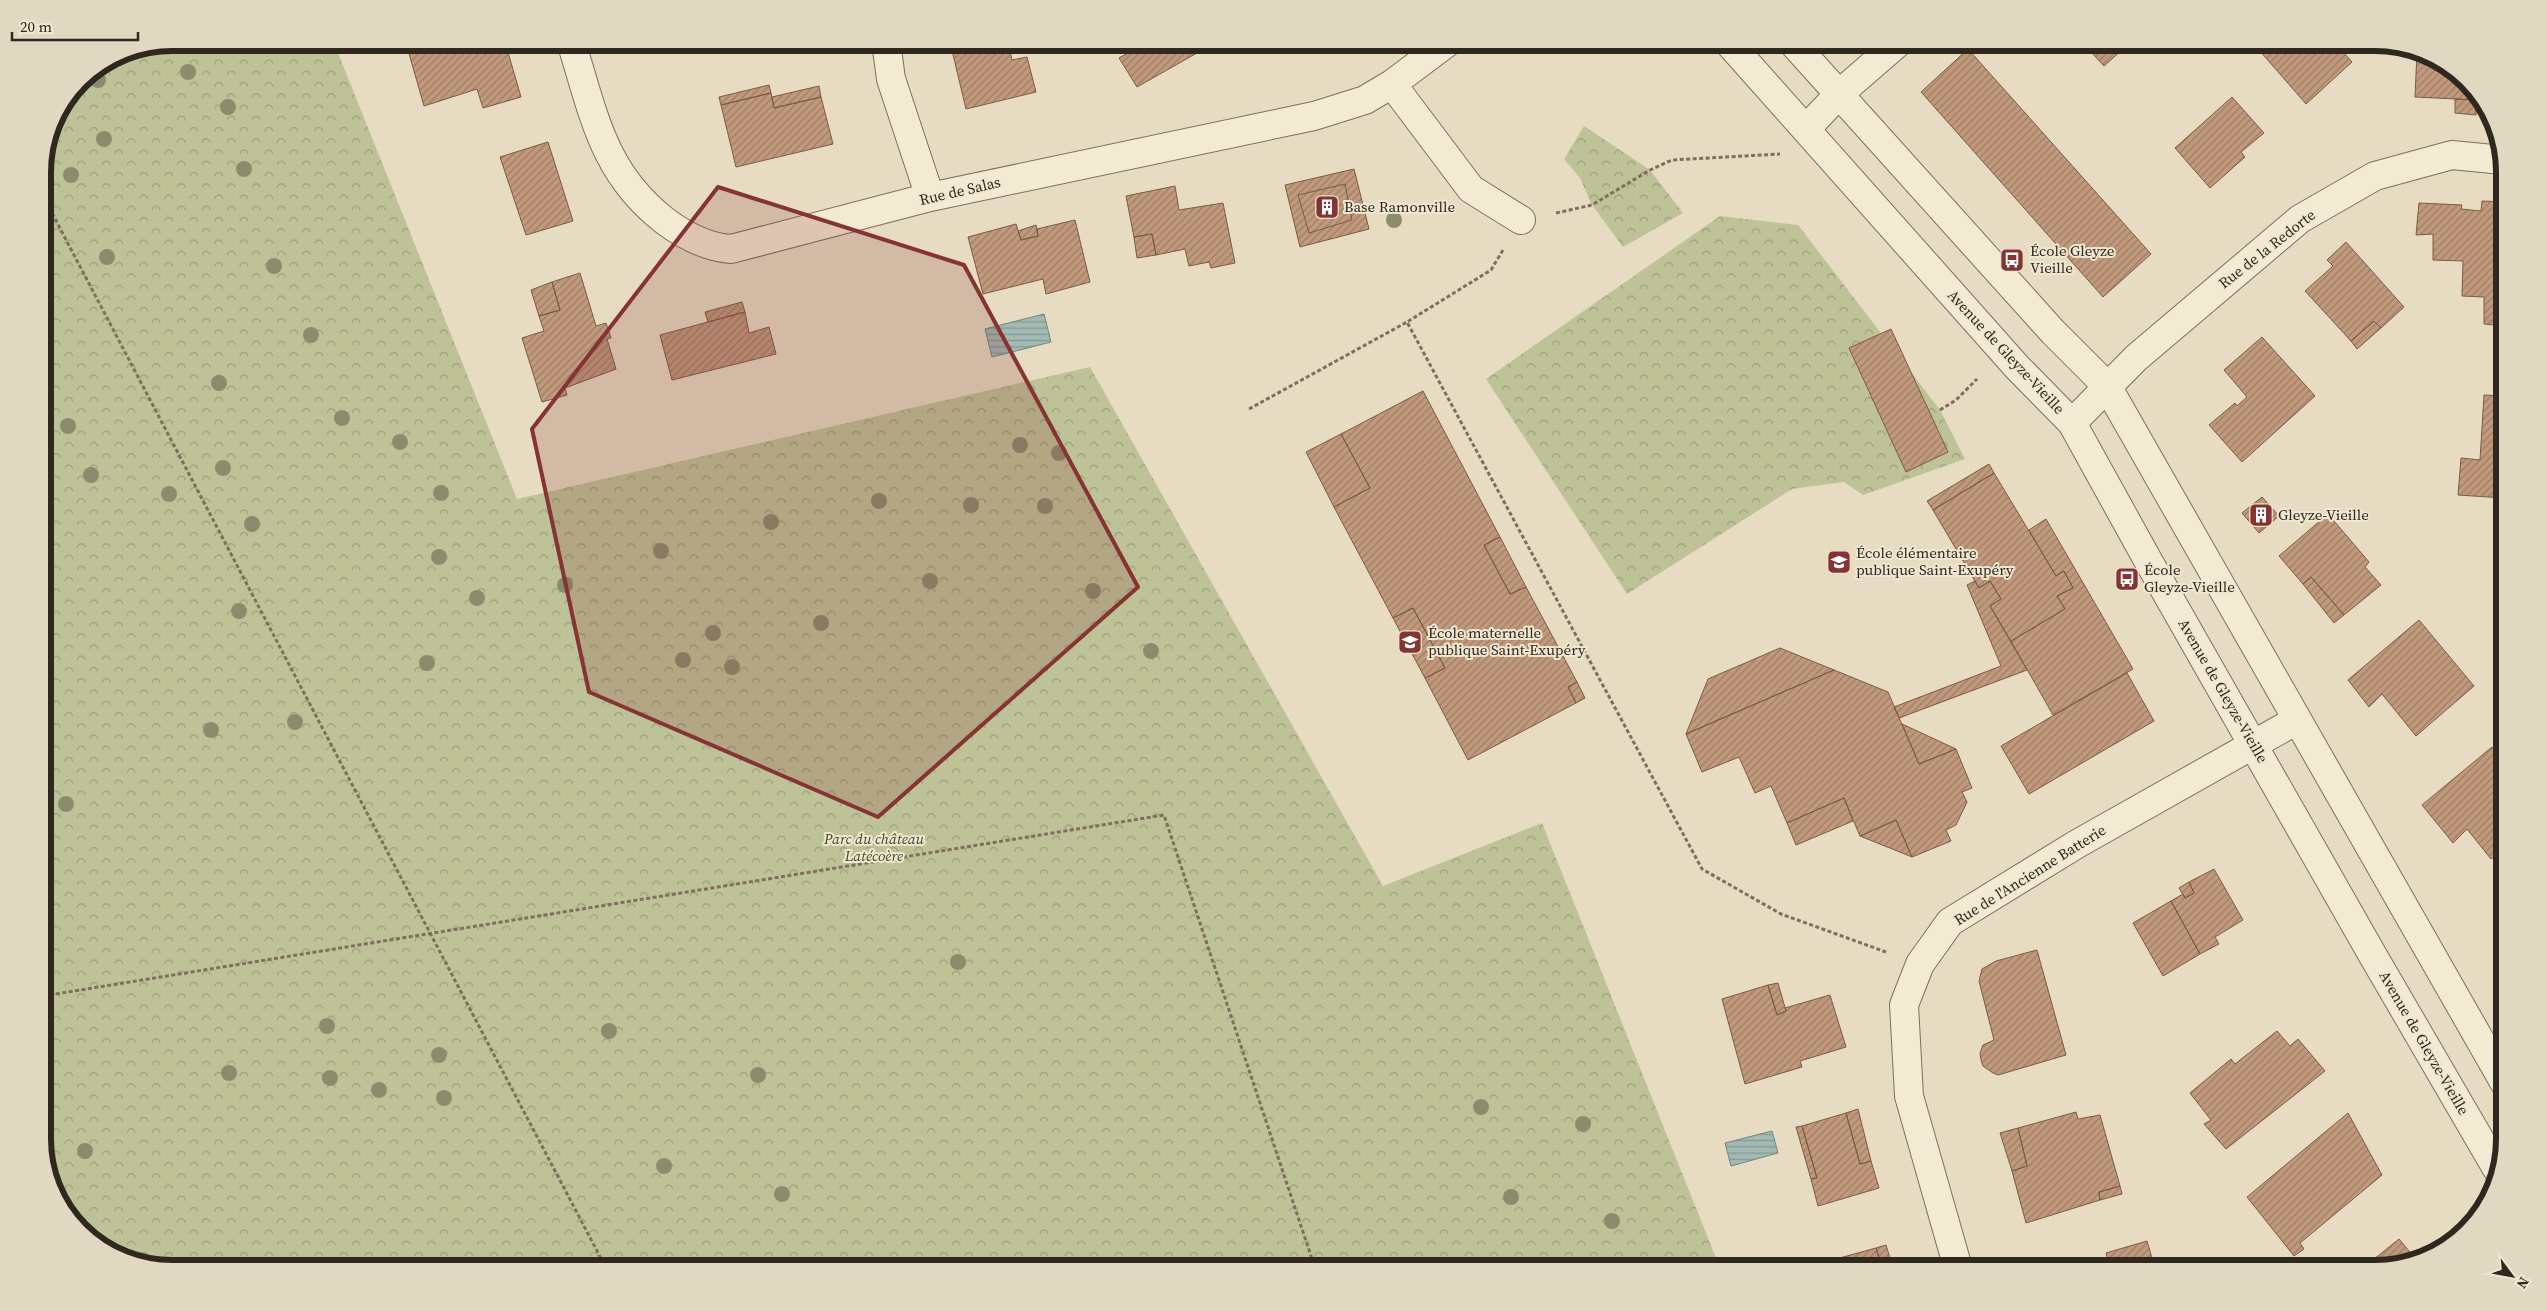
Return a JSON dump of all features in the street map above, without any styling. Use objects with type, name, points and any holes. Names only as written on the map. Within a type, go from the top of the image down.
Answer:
[{"type":"street","name":"Rue de Salas","points":[[574,51],[604,144],[623,180],[655,213],[672,226],[702,243],[731,249],[930,197],[1314,116],[1365,100],[1392,84],[1436,51]]},
{"type":"street","points":[[887,51],[891,79],[930,197]]},
{"type":"street","name":"Avenue de Gleyze-Vieille","points":[[1736,51],[2017,367],[2072,423],[2372,954],[2493,1162]]},
{"type":"street","points":[[1800,51],[2053,332],[2107,386],[2496,1068]]},
{"type":"street","points":[[1812,137],[1839,94],[1889,51]]},
{"type":"street","points":[[1392,84],[1472,189],[1521,220]]},
{"type":"street","name":"Rue de la Redorte","points":[[2072,423],[2136,358],[2300,219],[2375,176],[2452,154],[2494,159]]},
{"type":"street","name":"Rue de l'Ancienne Batterie","points":[[1956,1260],[1909,1096],[1904,1005],[1920,964],[1950,922],[2077,844],[2297,720]]},
{"type":"path","points":[[1249,409],[1407,322],[1491,270],[1521,220],[1592,205],[1650,170],[1672,160],[1781,154],[1812,137]]},
{"type":"path","points":[[52,213],[428,933],[602,1260]]},
{"type":"path","points":[[1407,322],[1702,869],[1781,914],[1920,964]]},
{"type":"path","points":[[1940,410],[1956,400]]},
{"type":"path","points":[[52,995],[1164,815],[1312,1260]]},
{"type":"highlighted area","points":[[718,187],[964,265],[1138,587],[878,817],[589,692],[532,429]]},
{"type":"green space","name":"Parc du château Latécoère","points":[[172,51],[337,51],[517,499],[1090,367],[1383,886],[1542,823],[1717,1260],[172,1260],[156,1259],[119,1247],[92,1230],[72,1206],[58,1178],[52,1147],[52,164],[60,126],[76,99],[92,81],[112,67],[133,58],[156,52]]},
{"type":"green space","points":[[1584,126],[1650,170],[1683,213],[1623,247],[1592,205],[1580,178],[1564,159]]},
{"type":"green space","points":[[1720,216],[1798,225],[1940,410],[1965,459],[1863,495],[1844,482],[1792,489],[1627,594],[1486,379]]},
{"type":"water","points":[[1044,314],[1051,342],[992,357],[985,329]]},
{"type":"water","points":[[1772,1131],[1778,1153],[1731,1166],[1725,1143]]},
{"type":"building","points":[[408,51],[508,51],[521,97],[483,108],[477,89],[424,106]]},
{"type":"building","points":[[952,51],[1010,51],[1012,60],[1027,57],[1036,92],[966,109]]},
{"type":"building","points":[[1127,51],[1200,51],[1137,87],[1119,58],[1128,53]]},
{"type":"building","points":[[1966,51],[1970,51],[2151,254],[2103,297],[1921,92]]},
{"type":"building","points":[[2090,51],[2121,51],[2104,66]]},
{"type":"building","points":[[2260,51],[2342,51],[2352,62],[2306,104]]},
{"type":"building","points":[[2417,59],[2455,81],[2471,100],[2415,97]]},
{"type":"building","points":[[769,85],[771,93],[721,105],[719,97]]},
{"type":"building","points":[[819,86],[821,97],[774,108],[772,97]]},
{"type":"building","points":[[771,93],[774,108],[821,97],[833,144],[736,167],[721,105]]},
{"type":"building","points":[[2232,97],[2264,133],[2241,152],[2245,157],[2210,188],[2175,148]]},
{"type":"building","points":[[2455,99],[2471,100],[2476,108],[2476,115],[2455,113]]},
{"type":"building","points":[[548,142],[573,221],[526,235],[500,157]]},
{"type":"building","name":"Base Ramonville","points":[[1354,169],[1369,229],[1300,247],[1285,185]]},
{"type":"building","points":[[1345,184],[1352,220],[1309,233],[1298,195]]},
{"type":"building","points":[[1175,186],[1179,210],[1223,203],[1235,263],[1211,268],[1209,262],[1189,266],[1185,249],[1156,255],[1152,234],[1134,237],[1126,196]]},
{"type":"building","points":[[2482,201],[2495,202],[2495,325],[2484,324],[2484,297],[2462,296],[2463,261],[2433,260],[2433,234],[2416,235],[2419,203],[2462,205],[2461,209],[2481,211]]},
{"type":"building","points":[[1075,220],[1090,282],[1046,294],[1043,279],[983,294],[968,237],[1016,224],[1021,240],[1038,236],[1037,229]]},
{"type":"building","points":[[1036,225],[1038,236],[1021,240],[1018,231]]},
{"type":"building","points":[[1152,234],[1156,255],[1137,258],[1134,237]]},
{"type":"building","points":[[2346,242],[2404,307],[2381,328],[2374,321],[2351,341],[2305,291],[2333,266],[2327,260]]},
{"type":"building","points":[[580,273],[596,326],[606,323],[611,338],[607,339],[616,369],[565,388],[567,395],[542,402],[522,338],[544,331],[539,316],[560,310],[552,282]]},
{"type":"building","points":[[552,282],[560,310],[539,316],[531,290]]},
{"type":"building","points":[[742,302],[745,312],[708,322],[705,312]]},
{"type":"building","points":[[745,312],[749,333],[769,327],[776,354],[672,380],[660,335]]},
{"type":"building","points":[[2374,321],[2381,328],[2357,349],[2351,341]]},
{"type":"building","points":[[1891,329],[1948,452],[1906,472],[1849,348]]},
{"type":"building","points":[[2262,337],[2315,396],[2242,462],[2209,425],[2235,403],[2237,406],[2247,397],[2224,370]]},
{"type":"building","points":[[1423,391],[1500,537],[1484,545],[1510,594],[1526,587],[1577,682],[1568,687],[1576,703],[1468,760],[1425,678],[1445,668],[1413,608],[1393,618],[1334,507],[1370,488],[1341,434]]},
{"type":"building","points":[[2484,395],[2495,396],[2495,497],[2458,495],[2461,458],[2480,460]]},
{"type":"building","points":[[1341,434],[1370,488],[1334,507],[1306,452]]},
{"type":"building","points":[[1989,464],[1994,473],[1933,510],[1927,501]]},
{"type":"building","points":[[1994,473],[2056,576],[2064,571],[2073,588],[2057,596],[2065,609],[2011,641],[1990,606],[2001,599],[1990,581],[1979,588],[1933,510]]},
{"type":"building","name":"Gleyze-Vieille","points":[[2262,497],[2279,516],[2259,533],[2242,513]]},
{"type":"building","points":[[2328,514],[2369,562],[2365,567],[2381,585],[2344,615],[2311,577],[2303,584],[2279,556]]},
{"type":"building","points":[[2046,519],[2133,669],[2053,715],[2011,641],[2065,609],[2057,596],[2073,588],[2064,571],[2056,576],[2029,530]]},
{"type":"building","points":[[1500,537],[1526,587],[1510,594],[1484,545]]},
{"type":"building","points":[[2311,577],[2344,615],[2334,623],[2303,584]]},
{"type":"building","points":[[1975,581],[1979,588],[1990,581],[2001,599],[1990,606],[2027,670],[1899,718],[1894,707],[2001,666],[1967,585]]},
{"type":"building","points":[[1413,608],[1445,668],[1425,678],[1393,618]]},
{"type":"building","points":[[2419,620],[2474,686],[2416,736],[2382,694],[2369,707],[2348,680]]},
{"type":"building","points":[[1780,648],[1834,670],[1686,734],[1708,679]]},
{"type":"building","points":[[1834,670],[1888,692],[1919,764],[1956,749],[1972,788],[1962,792],[1967,802],[1956,825],[1946,830],[1951,841],[1912,857],[1896,820],[1860,836],[1844,798],[1787,823],[1771,786],[1755,793],[1739,757],[1702,772],[1686,734]]},
{"type":"building","points":[[2127,673],[2154,721],[2029,794],[2001,746]]},
{"type":"building","points":[[1577,682],[1585,698],[1576,703],[1568,687]]},
{"type":"building","points":[[1902,724],[1956,749],[1919,764]]},
{"type":"building","points":[[2492,747],[2496,752],[2496,855],[2491,859],[2467,829],[2453,843],[2422,805]]},
{"type":"building","points":[[1844,798],[1853,821],[1796,845],[1787,823]]},
{"type":"building","points":[[1896,820],[1912,857],[1860,836]]},
{"type":"building","points":[[2214,869],[2243,920],[2215,937],[2219,944],[2200,954],[2171,901],[2183,894],[2185,898],[2194,893],[2189,882]]},
{"type":"building","points":[[2189,882],[2194,893],[2185,898],[2179,888]]},
{"type":"building","points":[[2171,901],[2200,954],[2163,976],[2133,923]]},
{"type":"building","points":[[2037,950],[2066,1055],[1998,1075],[1983,1066],[1981,1060],[1980,1053],[1983,1045],[1994,1040],[1979,981],[1982,969],[1996,961]]},
{"type":"building","points":[[1778,983],[1786,1011],[1777,1015],[1768,985]]},
{"type":"building","points":[[1768,985],[1777,1015],[1786,1011],[1785,1008],[1830,995],[1846,1047],[1800,1061],[1802,1067],[1745,1084],[1722,999]]},
{"type":"building","points":[[2277,1031],[2290,1046],[2298,1039],[2325,1071],[2226,1149],[2204,1124],[2211,1120],[2190,1093],[2231,1059],[2235,1064]]},
{"type":"building","points":[[1858,1109],[1871,1161],[1860,1164],[1846,1113]]},
{"type":"building","points":[[2076,1112],[2078,1119],[2100,1115],[2120,1186],[2099,1192],[2100,1200],[2026,1223],[2012,1171],[2027,1166],[2018,1128]]},
{"type":"building","points":[[1846,1113],[1860,1164],[1871,1161],[1879,1188],[1818,1206],[1811,1179],[1817,1178],[1802,1126]]},
{"type":"building","points":[[2348,1113],[2382,1175],[2300,1243],[2304,1249],[2294,1256],[2247,1197]]},
{"type":"building","points":[[1802,1126],[1817,1178],[1811,1179],[1796,1127]]},
{"type":"building","points":[[2018,1128],[2027,1166],[2012,1171],[2000,1133]]},
{"type":"building","points":[[2120,1186],[2122,1194],[2100,1200],[2099,1192]]},
{"type":"building","points":[[2399,1239],[2411,1254],[2391,1259],[2373,1260]]},
{"type":"building","points":[[2147,1241],[2153,1260],[2108,1260],[2106,1253]]},
{"type":"building","points":[[1886,1245],[1891,1260],[1880,1260],[1876,1248]]},
{"type":"building","points":[[1876,1248],[1880,1260],[1832,1260]]},
{"type":"place","name":"Base Ramonville","points":[[1327,207]]},
{"type":"place","name":"École Gleyze Vieille","points":[[2012,260]]},
{"type":"place","name":"Gleyze-Vieille","points":[[2261,515]]},
{"type":"place","name":"École élémentaire publique Saint-Exupéry","points":[[1839,562]]},
{"type":"place","name":"École Gleyze-Vieille","points":[[2127,579]]},
{"type":"place","name":"École maternelle publique Saint-Exupéry","points":[[1410,642]]}]
